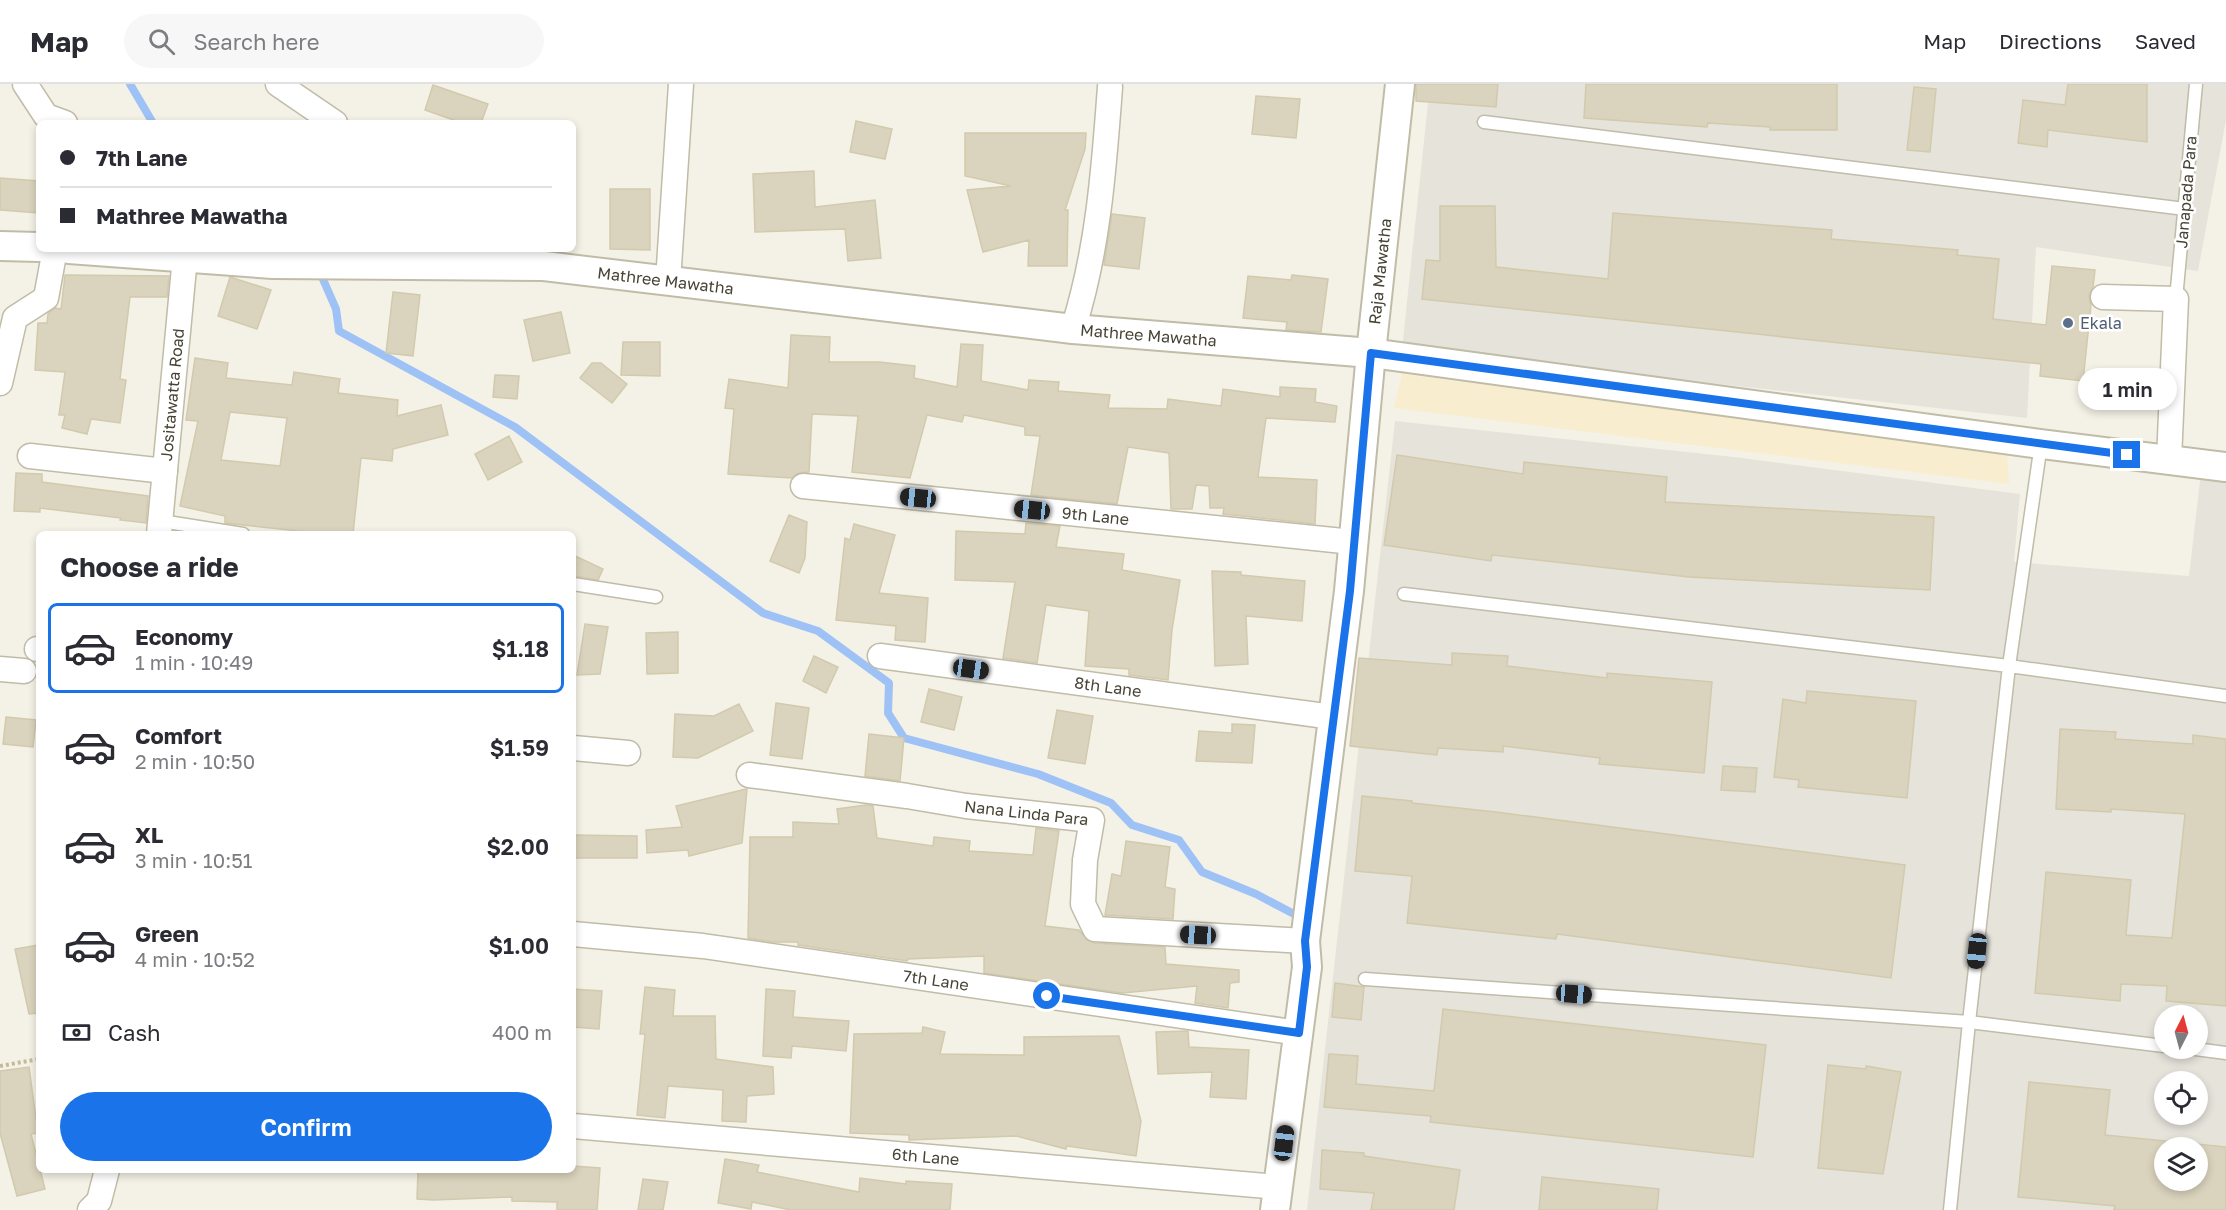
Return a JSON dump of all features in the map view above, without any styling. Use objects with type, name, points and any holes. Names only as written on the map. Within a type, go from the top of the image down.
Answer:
[{"type":"street","points":[[26,84],[46,116],[57,120]]},
{"type":"street","points":[[278,84],[331,120]]},
{"type":"street","points":[[668,281],[681,84]]},
{"type":"street","name":"Raja Mawatha","points":[[1277,1198],[1307,967],[1305,941],[1350,591],[1371,353],[1400,84]]},
{"type":"street","points":[[1073,330],[1085,292],[1094,248],[1110,87]]},
{"type":"street","points":[[0,246],[36,248]]},
{"type":"street","points":[[0,383],[15,318],[46,298],[54,252]]},
{"type":"street","name":"Mathree Mawatha","points":[[112,252],[185,257],[265,256],[544,266],[1073,330],[1371,353],[2226,467]]},
{"type":"street","points":[[523,252],[544,266]]},
{"type":"street","name":"Jositawatta Road","points":[[160,528],[185,257]]},
{"type":"street","points":[[2103,297],[2176,299],[2169,460]]},
{"type":"street","points":[[30,456],[165,471]]},
{"type":"street","name":"9th Lane","points":[[803,486],[1353,542]]},
{"type":"street","name":"8th Lane","points":[[880,656],[1333,717]]},
{"type":"street","points":[[576,748],[628,753]]},
{"type":"street","name":"Nana Linda Para","points":[[749,775],[966,806],[1092,820],[1085,860],[1083,904],[1095,928],[1305,941]]},
{"type":"street","name":"7th Lane","points":[[576,934],[703,946],[1299,1033]]},
{"type":"street","name":"6th Lane","points":[[576,1126],[1277,1198]]},
{"type":"street","points":[[90,1210],[99,1201],[106,1173]]},
{"type":"lane","name":"Janapada Para","points":[[2176,299],[2196,84]]},
{"type":"lane","points":[[1484,122],[2185,208]]},
{"type":"lane","points":[[1950,1210],[2009,666],[2041,444]]},
{"type":"lane","points":[[160,528],[202,531]]},
{"type":"lane","points":[[576,585],[656,597]]},
{"type":"lane","points":[[1404,594],[2009,666],[2153,688],[2226,696]]},
{"type":"lane","points":[[1365,979],[1969,1022],[2154,1045]]},
{"type":"lane","points":[[2208,1051],[2226,1053]]},
{"type":"path","points":[[0,1066],[36,1060]]},
{"type":"shaded area","points":[[1430,84],[2226,84],[2226,120],[2198,271],[2036,247],[2027,418],[1402,349]]},
{"type":"shaded area","points":[[1402,374],[2007,454],[2009,484],[1394,408]]},
{"type":"shaded area","points":[[1395,421],[1734,457],[2020,494],[2014,562],[2189,576],[2201,472],[2226,475],[2226,1210],[1307,1210]]},
{"type":"building","points":[[1416,84],[1498,84],[1496,107],[1416,101]]},
{"type":"building","points":[[1586,84],[1837,84],[1837,130],[1770,130],[1770,127],[1708,123],[1707,127],[1584,118]]},
{"type":"building","points":[[2068,84],[2147,84],[2147,142],[2048,130],[2047,147],[2018,143],[2023,100],[2065,105]]},
{"type":"building","points":[[433,85],[488,104],[482,120],[453,120],[425,110]]},
{"type":"building","points":[[1914,87],[1936,89],[1930,152],[1907,150]]},
{"type":"building","points":[[1256,96],[1300,99],[1296,138],[1252,134]]},
{"type":"building","points":[[856,121],[892,129],[885,159],[850,152]]},
{"type":"building","points":[[965,133],[1086,133],[1085,149],[1065,210],[1068,210],[1067,266],[1028,266],[1029,240],[983,252],[967,190],[1011,186],[965,176]]},
{"type":"building","points":[[814,171],[815,207],[875,200],[881,258],[848,261],[845,229],[755,232],[753,174]]},
{"type":"building","points":[[0,178],[36,181],[36,213],[0,210]]},
{"type":"building","points":[[610,189],[650,189],[650,250],[610,249]]},
{"type":"building","points":[[1440,206],[1495,206],[1496,267],[1608,279],[1613,213],[1832,230],[1831,239],[1958,250],[1957,255],[1999,259],[1993,319],[2046,325],[2052,266],[2095,270],[2093,287],[2089,296],[2091,305],[2083,381],[2040,376],[2041,364],[1422,299],[1426,260],[1440,261]]},
{"type":"building","points":[[1112,214],[1145,218],[1139,269],[1104,265]]},
{"type":"building","points":[[65,275],[169,276],[167,297],[130,297],[120,379],[126,380],[120,423],[91,419],[87,434],[62,428],[65,415],[59,415],[65,372],[35,370],[38,323],[47,323],[48,314],[55,308],[61,309]]},
{"type":"building","points":[[1292,275],[1328,279],[1321,332],[1286,330],[1287,322],[1243,318],[1248,276],[1291,280]]},
{"type":"building","points":[[230,277],[271,290],[257,329],[218,316]]},
{"type":"building","points":[[393,292],[420,295],[413,356],[386,353]]},
{"type":"building","points":[[561,312],[570,353],[533,361],[524,320]]},
{"type":"building","points":[[791,335],[830,337],[829,362],[879,362],[915,366],[914,378],[957,387],[961,344],[983,345],[981,381],[1028,390],[1029,380],[1059,382],[1058,391],[1110,395],[1108,408],[1167,409],[1168,399],[1221,406],[1223,389],[1280,397],[1280,387],[1316,389],[1315,402],[1337,406],[1335,422],[1266,418],[1258,477],[1317,480],[1315,524],[1223,514],[1224,508],[1210,508],[1209,486],[1196,485],[1192,509],[1171,509],[1169,453],[1128,447],[1117,504],[1031,495],[1040,436],[1025,435],[1025,427],[964,415],[962,422],[927,415],[910,478],[852,472],[858,416],[812,414],[809,472],[798,473],[792,478],[728,474],[734,409],[725,408],[729,379],[788,388]]},
{"type":"building","points":[[623,342],[660,342],[660,376],[621,375]]},
{"type":"building","points":[[195,358],[228,363],[226,378],[292,385],[294,372],[340,379],[338,393],[398,400],[397,416],[441,405],[448,435],[393,449],[392,461],[361,458],[353,531],[298,531],[225,523],[225,516],[180,506],[198,421],[186,420]],"holes":[[[230,412],[287,418],[280,466],[221,460]]]},
{"type":"building","points":[[592,363],[601,363],[627,384],[612,403],[580,378]]},
{"type":"building","points":[[495,375],[519,376],[517,399],[493,397]]},
{"type":"building","points":[[509,436],[522,462],[488,480],[475,454]]},
{"type":"building","points":[[1397,455],[1523,474],[1524,462],[1667,477],[1665,502],[1934,517],[1930,590],[1689,577],[1492,555],[1491,561],[1384,545]]},
{"type":"building","points":[[16,473],[42,474],[42,482],[148,496],[146,523],[40,508],[40,512],[14,511]]},
{"type":"building","points":[[789,515],[807,522],[805,558],[799,573],[770,561]]},
{"type":"building","points":[[1026,523],[1060,526],[1056,547],[1124,554],[1122,570],[1180,580],[1172,630],[1168,680],[1129,675],[1129,669],[1085,666],[1089,611],[1046,605],[1037,663],[1003,658],[1015,582],[955,580],[956,531],[1025,534]]},
{"type":"building","points":[[854,524],[895,535],[879,593],[928,598],[925,642],[895,640],[896,626],[836,620],[845,538],[850,540]]},
{"type":"building","points":[[576,556],[603,569],[598,580],[576,576]]},
{"type":"building","points":[[1212,571],[1241,572],[1241,575],[1305,581],[1302,621],[1246,616],[1248,664],[1215,666]]},
{"type":"building","points":[[585,624],[608,627],[600,674],[577,675]]},
{"type":"building","points":[[678,632],[678,673],[647,674],[646,633]]},
{"type":"building","points":[[1452,653],[1508,656],[1507,666],[1607,678],[1607,673],[1712,682],[1704,773],[1599,764],[1600,758],[1503,746],[1503,752],[1438,748],[1437,755],[1350,746],[1359,658],[1452,665]]},
{"type":"building","points":[[814,656],[838,667],[826,693],[803,681]]},
{"type":"building","points":[[929,689],[962,697],[954,730],[921,722]]},
{"type":"building","points":[[1807,691],[1916,701],[1907,798],[1798,787],[1799,780],[1774,777],[1783,699],[1806,703]]},
{"type":"building","points":[[776,703],[809,708],[802,759],[770,755]]},
{"type":"building","points":[[739,704],[753,731],[698,758],[673,757],[675,714],[714,716]]},
{"type":"building","points":[[1057,710],[1093,716],[1085,764],[1048,758]]},
{"type":"building","points":[[6,717],[36,720],[33,747],[3,744]]},
{"type":"building","points":[[1232,724],[1255,725],[1252,763],[1196,761],[1199,731],[1232,733]]},
{"type":"building","points":[[2060,729],[2116,732],[2115,739],[2193,744],[2193,735],[2226,739],[2226,1006],[2166,1001],[2167,986],[2121,984],[2120,1001],[2035,993],[2046,872],[2131,880],[2126,935],[2172,938],[2185,814],[2111,809],[2111,812],[2056,809]]},
{"type":"building","points":[[869,734],[904,738],[900,781],[865,776]]},
{"type":"building","points":[[1723,766],[1757,768],[1755,792],[1721,790]]},
{"type":"building","points":[[747,789],[742,843],[689,856],[688,850],[647,853],[646,830],[682,827],[676,806]]},
{"type":"building","points":[[1362,796],[1905,865],[1891,978],[1557,934],[1556,939],[1407,923],[1412,876],[1355,871]]},
{"type":"building","points":[[873,806],[877,838],[933,846],[934,837],[970,841],[969,851],[1033,855],[1036,828],[1059,831],[1045,926],[1079,930],[1087,940],[1094,943],[1165,947],[1166,964],[1239,970],[1239,982],[1230,983],[1228,1008],[1195,1003],[1197,986],[1122,993],[984,973],[984,956],[908,959],[907,961],[798,945],[798,942],[774,942],[748,938],[750,837],[793,837],[793,822],[839,824],[837,809]]},
{"type":"building","points":[[576,835],[637,836],[637,858],[576,858]]},
{"type":"building","points":[[1126,841],[1170,847],[1165,887],[1175,889],[1173,919],[1105,915],[1112,874],[1121,876]]},
{"type":"building","points":[[36,946],[36,1013],[29,1014],[15,949]]},
{"type":"building","points":[[1335,983],[1364,987],[1361,1020],[1332,1017]]},
{"type":"building","points":[[645,987],[675,990],[673,1016],[715,1016],[716,1059],[773,1067],[774,1094],[747,1096],[746,1122],[722,1121],[723,1090],[668,1086],[665,1118],[637,1115],[645,1034],[640,1034]]},
{"type":"building","points":[[576,989],[602,991],[599,1029],[576,1027]]},
{"type":"building","points":[[766,989],[795,991],[793,1017],[849,1021],[846,1051],[792,1046],[791,1058],[763,1056]]},
{"type":"building","points":[[1443,1009],[1766,1045],[1753,1157],[1430,1122],[1431,1116],[1324,1107],[1329,1054],[1358,1056],[1356,1084],[1434,1091]]},
{"type":"building","points":[[923,1027],[945,1032],[940,1054],[1024,1055],[1024,1037],[1119,1036],[1141,1121],[1136,1156],[1067,1146],[1066,1149],[1016,1136],[909,1140],[909,1135],[850,1133],[854,1034],[922,1033]]},
{"type":"building","points":[[1188,1031],[1189,1047],[1249,1050],[1246,1099],[1210,1097],[1212,1072],[1158,1074],[1156,1032]]},
{"type":"building","points":[[1828,1065],[1866,1069],[1866,1066],[1901,1072],[1883,1174],[1818,1168]]},
{"type":"building","points":[[29,1067],[36,1118],[36,1133],[31,1134],[36,1154],[36,1173],[41,1173],[45,1189],[17,1196],[0,1133],[0,1071]]},
{"type":"building","points":[[2029,1082],[2110,1090],[2105,1135],[2154,1140],[2154,1191],[2208,1191],[2208,1145],[2226,1147],[2226,1210],[2114,1210],[2115,1206],[2018,1197]]},
{"type":"building","points":[[1322,1150],[1364,1153],[1364,1156],[1460,1170],[1454,1210],[1371,1210],[1374,1193],[1320,1189]]},
{"type":"building","points":[[725,1159],[759,1165],[757,1172],[859,1192],[860,1178],[906,1184],[906,1181],[952,1184],[950,1210],[791,1210],[752,1202],[751,1209],[718,1203]]},
{"type":"building","points":[[576,1166],[600,1168],[597,1210],[557,1210],[557,1202],[512,1201],[512,1197],[417,1199],[418,1173],[576,1173]]},
{"type":"building","points":[[1542,1177],[1659,1189],[1657,1210],[1539,1210]]},
{"type":"building","points":[[643,1179],[668,1182],[663,1210],[638,1210]]},
{"type":"waterway","points":[[130,84],[151,120]]},
{"type":"waterway","points":[[322,277],[336,309],[339,331],[515,427],[763,613],[818,631],[889,683],[888,713],[904,738],[1038,774],[1111,803],[1132,825],[1179,840],[1202,872],[1256,894],[1294,914]]},
{"type":"place","name":"Ekala","points":[[2068,323]]},
{"type":"route","points":[[1047,996],[1299,1033],[1307,967],[1305,941],[1350,591],[1371,353],[2127,455]]}]
